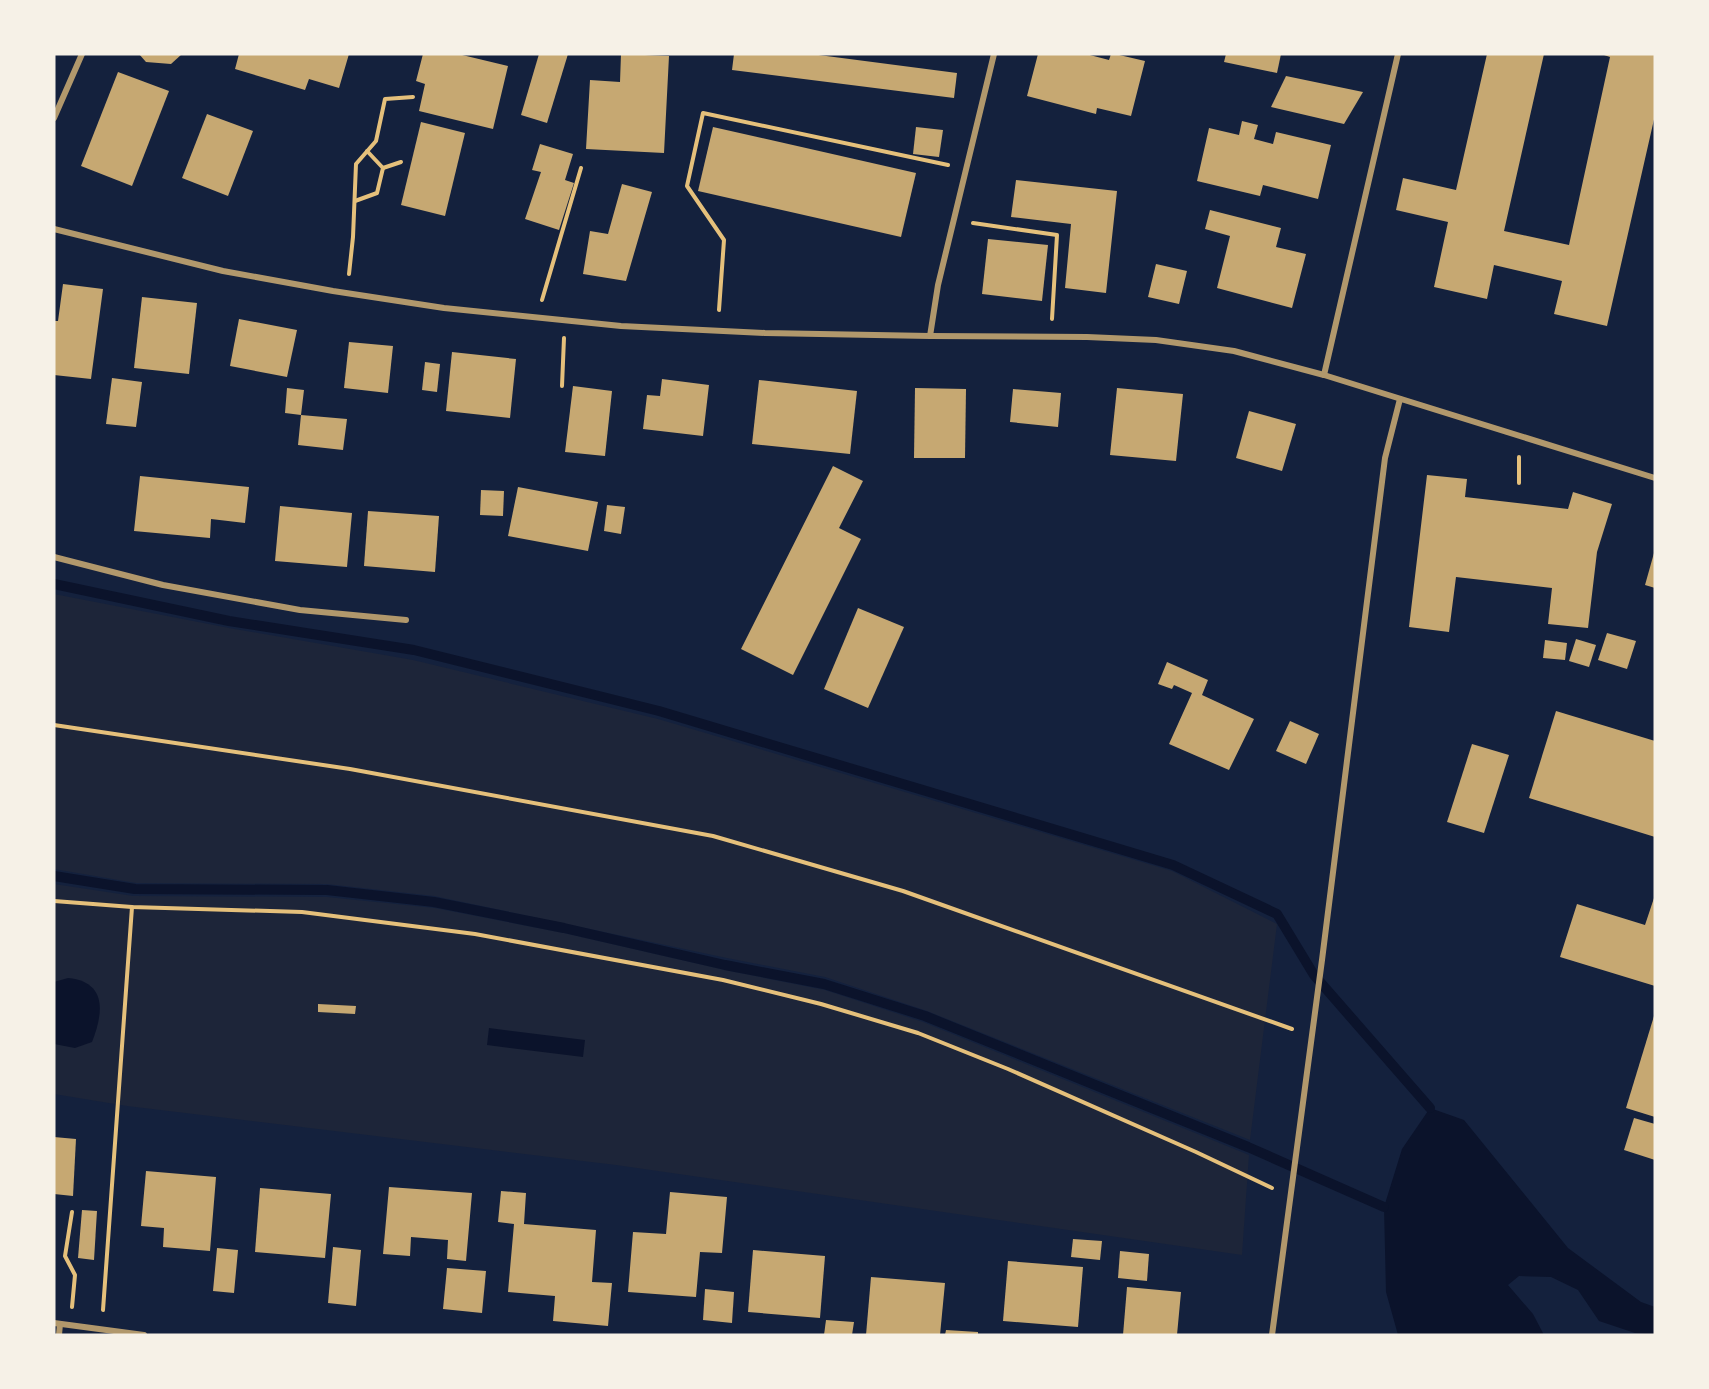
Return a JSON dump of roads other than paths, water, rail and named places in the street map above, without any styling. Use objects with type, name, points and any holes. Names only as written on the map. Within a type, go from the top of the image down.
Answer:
[{"type":"street","points":[[54,118],[82,54]]},
{"type":"street","points":[[930,336],[938,285],[994,54]]},
{"type":"street","points":[[1324,375],[1398,54]]},
{"type":"street","points":[[54,229],[223,271],[444,308],[537,318],[621,326],[718,330],[1156,340],[1234,351],[1324,375],[1655,478]]},
{"type":"street","points":[[1272,1335],[1323,960],[1385,458],[1400,399]]},
{"type":"street","points":[[54,557],[184,589],[300,610],[406,620]]},
{"type":"street","points":[[59,1335],[57,1324],[144,1335]]},
{"type":"waterway","points":[[54,584],[229,621],[414,650],[659,711],[1173,865],[1277,914],[1314,975],[1430,1108]]},
{"type":"waterway","points":[[54,876],[135,889],[327,890],[434,902],[824,984],[925,1016],[1248,1147],[1384,1207]]}]
